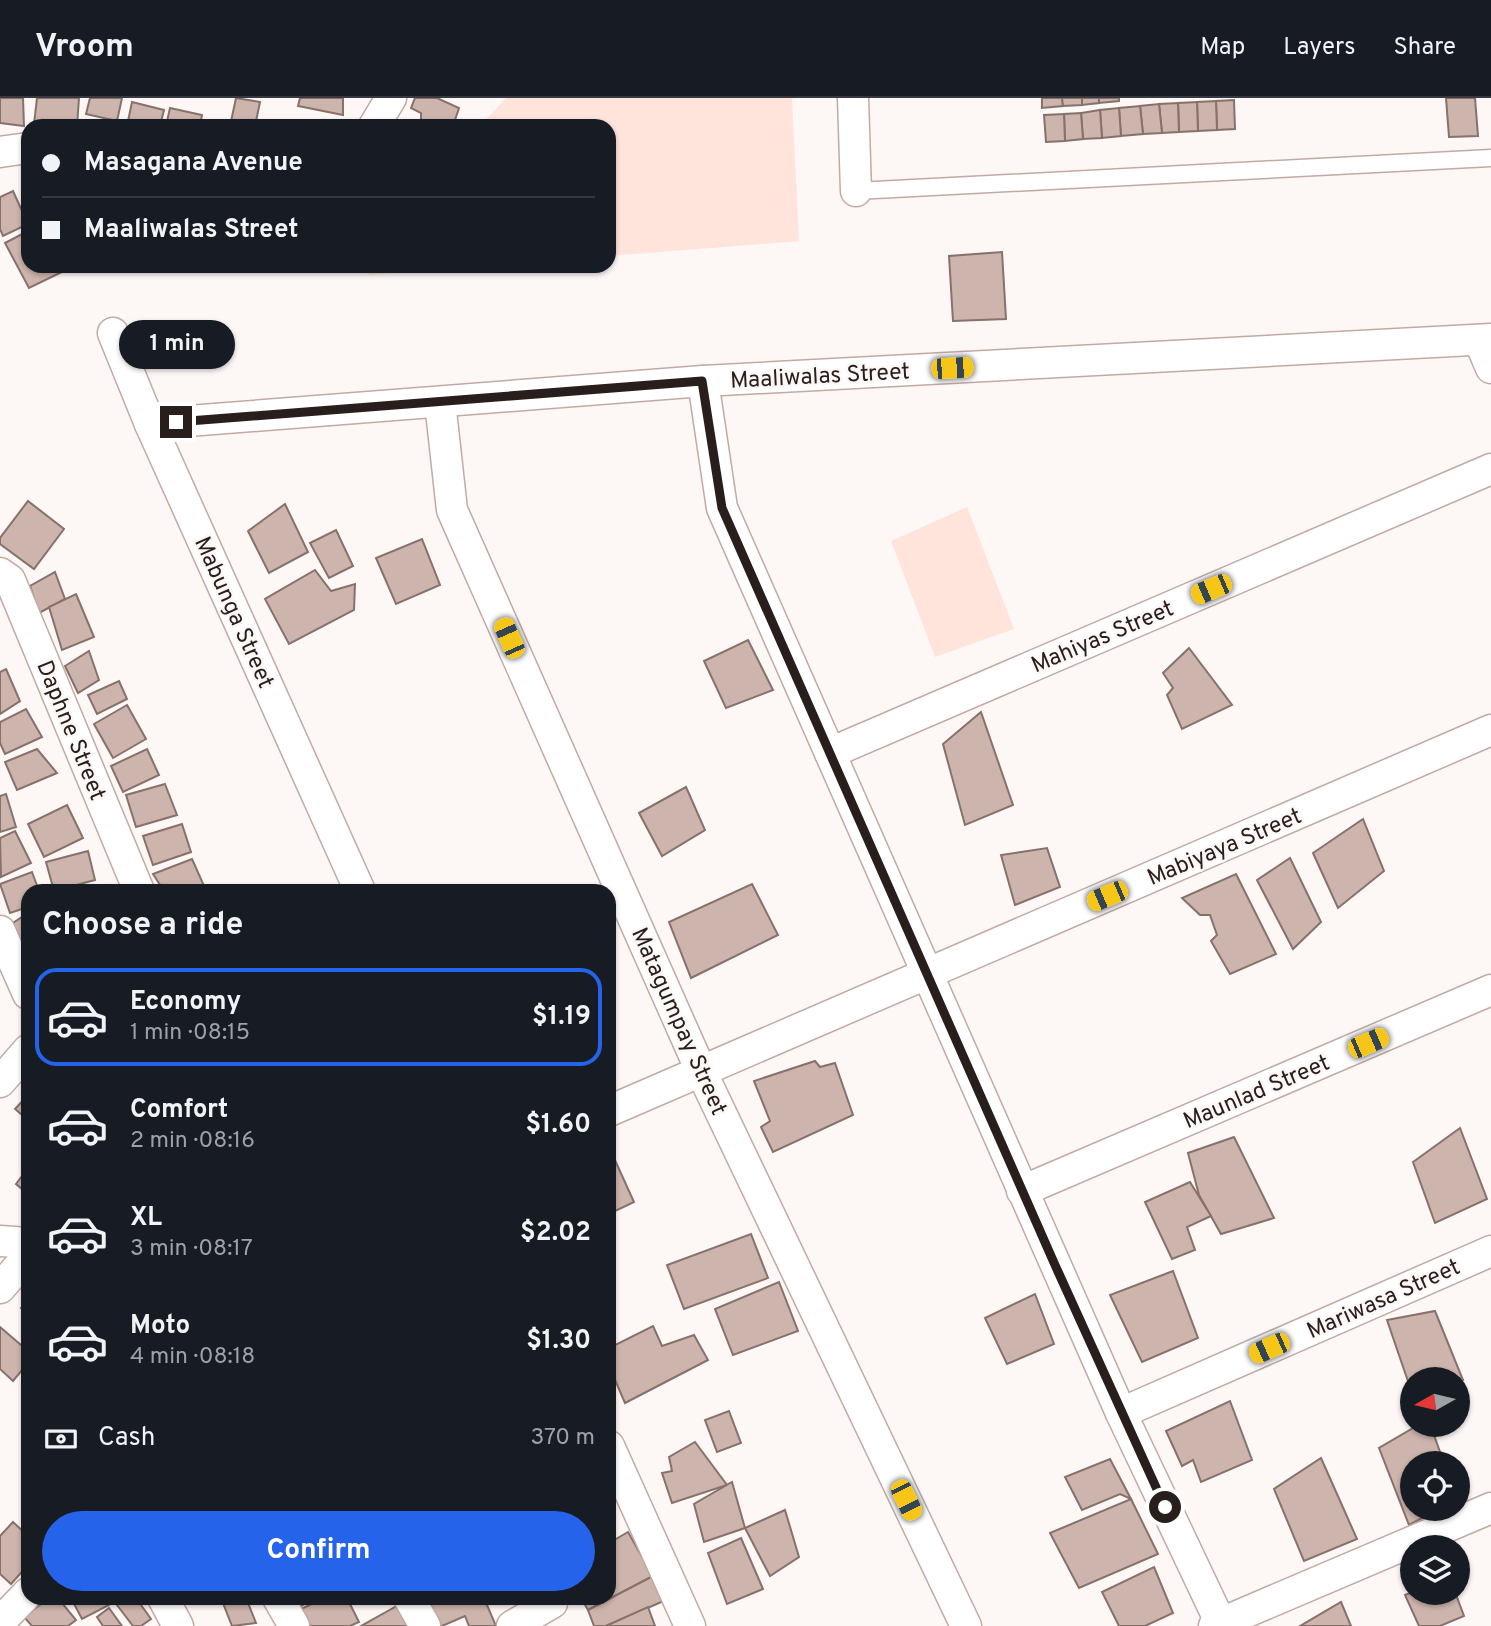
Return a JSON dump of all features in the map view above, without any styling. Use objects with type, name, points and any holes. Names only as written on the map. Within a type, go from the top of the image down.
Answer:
[{"type":"street","points":[[378,119],[391,98]]},
{"type":"street","points":[[853,98],[856,191]]},
{"type":"street","points":[[0,152],[21,149]]},
{"type":"street","name":"Mabunga Street","points":[[113,332],[150,424],[357,884]]},
{"type":"street","points":[[1485,339],[1491,368]]},
{"type":"street","name":"Maaliwalas Street","points":[[150,424],[702,381],[1485,339]]},
{"type":"street","points":[[702,381],[722,508],[1022,1191],[1219,1625],[1491,1508]]},
{"type":"street","name":"Matagumpay Street","points":[[440,402],[452,510],[701,1071],[966,1626]]},
{"type":"street","name":"Mahiyas Street","points":[[830,753],[1491,469]]},
{"type":"street","name":"Daphne Street","points":[[0,573],[10,580],[136,884]]},
{"type":"street","name":"Mabiyaya Street","points":[[616,1108],[1491,730]]},
{"type":"street","points":[[0,930],[21,978]]},
{"type":"street","name":"Maunlad Street","points":[[1022,1191],[1491,990]]},
{"type":"street","points":[[0,1082],[21,1058]]},
{"type":"street","points":[[0,1241],[21,1242]]},
{"type":"street","name":"Mariwasa Street","points":[[1121,1413],[1491,1251]]},
{"type":"street","points":[[0,1288],[21,1264]]},
{"type":"street","points":[[616,1462],[690,1626]]},
{"type":"street","points":[[167,1605],[178,1626]]},
{"type":"street","points":[[282,1605],[294,1626]]},
{"type":"street","points":[[413,1605],[425,1626]]},
{"type":"street","points":[[512,1626],[555,1609]]},
{"type":"lane","points":[[856,191],[1491,158]]},
{"type":"shaded area","points":[[506,98],[792,98],[799,241],[616,255],[616,119],[486,119]]},
{"type":"shaded area","points":[[967,507],[1014,629],[935,657],[891,541]]},
{"type":"building","points":[[0,98],[23,98],[24,119],[21,119],[21,126],[0,123]]},
{"type":"building","points":[[37,98],[79,98],[78,119],[35,119]]},
{"type":"building","points":[[90,98],[122,98],[117,119],[86,114]]},
{"type":"building","points":[[236,98],[260,102],[256,119],[232,119]]},
{"type":"building","points":[[300,98],[343,98],[343,115],[298,106]]},
{"type":"building","points":[[415,98],[437,98],[459,108],[455,119],[421,119],[421,113],[411,108]]},
{"type":"building","points":[[1042,98],[1062,98],[1063,106],[1042,108]]},
{"type":"building","points":[[1062,98],[1082,98],[1082,105],[1063,106]]},
{"type":"building","points":[[1082,98],[1099,98],[1099,103],[1082,105]]},
{"type":"building","points":[[1099,98],[1119,98],[1119,101],[1099,103]]},
{"type":"building","points":[[1446,98],[1475,98],[1478,136],[1449,137]]},
{"type":"building","points":[[1234,100],[1235,129],[1217,130],[1216,101]]},
{"type":"building","points":[[1216,101],[1217,130],[1198,131],[1197,102]]},
{"type":"building","points":[[132,102],[164,110],[162,119],[128,119]]},
{"type":"building","points":[[1197,102],[1198,131],[1179,132],[1178,103]]},
{"type":"building","points":[[1178,103],[1179,132],[1162,133],[1159,104]]},
{"type":"building","points":[[1159,104],[1162,133],[1143,134],[1140,106]]},
{"type":"building","points":[[1140,106],[1143,134],[1121,136],[1119,108]]},
{"type":"building","points":[[170,108],[202,115],[201,119],[168,119]]},
{"type":"building","points":[[1119,108],[1121,136],[1102,138],[1100,110]]},
{"type":"building","points":[[1100,110],[1102,138],[1083,139],[1081,113]]},
{"type":"building","points":[[1081,113],[1083,139],[1065,141],[1064,114]]},
{"type":"building","points":[[1064,114],[1065,141],[1046,142],[1044,115]]},
{"type":"building","points":[[13,191],[21,209],[21,227],[3,236],[0,229],[0,197]]},
{"type":"building","points":[[21,235],[21,273],[5,243]]},
{"type":"building","points":[[1002,252],[1006,319],[953,321],[949,256]]},
{"type":"building","points":[[21,273],[60,273],[29,288]]},
{"type":"building","points":[[28,501],[64,529],[34,569],[0,544],[0,538]]},
{"type":"building","points":[[285,504],[308,552],[269,573],[248,531]]},
{"type":"building","points":[[336,530],[353,566],[329,578],[310,543]]},
{"type":"building","points":[[422,539],[440,585],[396,604],[376,558]]},
{"type":"building","points":[[315,570],[331,591],[355,584],[354,610],[289,644],[265,599]]},
{"type":"building","points":[[55,572],[65,599],[39,613],[30,586]]},
{"type":"building","points":[[76,594],[94,637],[62,650],[49,607]]},
{"type":"building","points":[[748,640],[773,690],[726,708],[704,661]]},
{"type":"building","points":[[1189,648],[1232,705],[1182,729],[1167,695],[1173,688],[1163,673]]},
{"type":"building","points":[[89,651],[99,680],[78,693],[65,666]]},
{"type":"building","points":[[6,669],[20,701],[0,714],[0,672]]},
{"type":"building","points":[[119,681],[127,699],[97,714],[88,695]]},
{"type":"building","points":[[127,705],[146,739],[113,758],[94,724]]},
{"type":"building","points":[[26,709],[42,737],[5,754],[0,743],[0,722]]},
{"type":"building","points":[[981,712],[1013,805],[965,825],[943,744]]},
{"type":"building","points":[[37,749],[57,773],[17,790],[5,762]]},
{"type":"building","points":[[147,749],[159,775],[123,792],[111,766]]},
{"type":"building","points":[[165,784],[177,815],[136,827],[126,795]]},
{"type":"building","points":[[686,787],[705,830],[662,856],[639,813]]},
{"type":"building","points":[[6,794],[16,827],[0,832],[0,796]]},
{"type":"building","points":[[67,805],[83,838],[44,857],[28,824]]},
{"type":"building","points":[[1363,819],[1384,871],[1338,908],[1313,853]]},
{"type":"building","points":[[182,824],[191,852],[153,865],[143,836]]},
{"type":"building","points":[[15,831],[31,863],[1,877],[0,838]]},
{"type":"building","points":[[1047,848],[1060,887],[1015,905],[1001,855]]},
{"type":"building","points":[[88,851],[95,880],[80,884],[52,884],[46,862]]},
{"type":"building","points":[[1290,858],[1321,922],[1293,949],[1257,880]]},
{"type":"building","points":[[192,859],[203,884],[159,884],[153,874]]},
{"type":"building","points":[[32,872],[36,884],[21,884],[21,909],[10,913],[0,884]]},
{"type":"building","points":[[1236,874],[1276,954],[1230,974],[1211,941],[1217,935],[1210,915],[1200,915],[1182,898]]},
{"type":"building","points":[[752,884],[778,935],[691,978],[669,922]]},
{"type":"building","points":[[21,918],[21,946],[13,923]]},
{"type":"building","points":[[815,1061],[820,1067],[835,1063],[853,1115],[773,1152],[761,1127],[770,1121],[754,1081]]},
{"type":"building","points":[[21,1103],[21,1114],[15,1109]]},
{"type":"building","points":[[1460,1128],[1487,1199],[1435,1223],[1413,1162]]},
{"type":"building","points":[[1234,1137],[1274,1218],[1221,1234],[1199,1195],[1188,1153]]},
{"type":"building","points":[[616,1162],[634,1202],[616,1211]]},
{"type":"building","points":[[1190,1182],[1211,1216],[1187,1227],[1195,1250],[1172,1259],[1145,1202]]},
{"type":"building","points":[[751,1234],[768,1278],[684,1309],[667,1265]]},
{"type":"building","points":[[1173,1271],[1198,1338],[1142,1362],[1110,1295]]},
{"type":"building","points":[[779,1282],[798,1331],[733,1355],[715,1309]]},
{"type":"building","points":[[1035,1294],[1054,1344],[1007,1364],[985,1318]]},
{"type":"building","points":[[1435,1311],[1458,1367],[1403,1367],[1387,1320]]},
{"type":"building","points":[[653,1326],[662,1346],[694,1335],[708,1360],[625,1403],[616,1382],[616,1344]]},
{"type":"building","points":[[0,1327],[21,1345],[21,1371],[13,1381],[0,1369]]},
{"type":"building","points":[[1230,1401],[1252,1460],[1201,1482],[1193,1460],[1182,1466],[1166,1431]]},
{"type":"building","points":[[729,1411],[741,1443],[717,1452],[705,1420]]},
{"type":"building","points":[[1400,1436],[1435,1437],[1440,1451],[1400,1451],[1400,1502],[1379,1448]]},
{"type":"building","points":[[695,1442],[727,1485],[672,1503],[662,1473],[672,1471],[669,1457]]},
{"type":"building","points":[[1321,1458],[1357,1539],[1304,1561],[1274,1489]]},
{"type":"building","points":[[1110,1459],[1131,1499],[1120,1494],[1082,1510],[1065,1477]]},
{"type":"building","points":[[732,1482],[745,1528],[704,1542],[694,1504]]},
{"type":"building","points":[[1131,1499],[1158,1554],[1079,1588],[1050,1533]]},
{"type":"building","points":[[785,1510],[799,1557],[770,1576],[745,1528]]},
{"type":"building","points":[[13,1522],[21,1529],[21,1573],[11,1584],[0,1574],[0,1536]]},
{"type":"building","points":[[628,1532],[653,1576],[616,1595],[616,1539]]},
{"type":"building","points":[[741,1538],[763,1589],[727,1604],[708,1553]]},
{"type":"building","points":[[1154,1567],[1173,1613],[1145,1626],[1119,1626],[1102,1592]]},
{"type":"building","points":[[653,1576],[666,1600],[606,1626],[594,1626],[588,1610],[598,1605],[616,1605],[616,1595]]},
{"type":"building","points":[[1341,1602],[1351,1626],[1300,1626]]},
{"type":"building","points":[[40,1605],[64,1605],[76,1620],[68,1626],[32,1626],[24,1617]]},
{"type":"building","points":[[75,1605],[109,1605],[82,1619]]},
{"type":"building","points":[[117,1605],[141,1605],[151,1619],[141,1626],[133,1626]]},
{"type":"building","points":[[224,1605],[249,1605],[256,1623],[232,1626]]},
{"type":"building","points":[[309,1605],[350,1605],[359,1622],[350,1626],[310,1626],[301,1609]]},
{"type":"building","points":[[403,1605],[415,1626],[361,1626]]},
{"type":"building","points":[[424,1605],[487,1605],[496,1626],[469,1626],[465,1616],[442,1626],[434,1626]]},
{"type":"building","points":[[585,1605],[598,1605],[588,1610]]},
{"type":"building","points":[[1410,1605],[1460,1605],[1464,1616],[1440,1626],[1419,1626]]},
{"type":"building","points":[[648,1607],[655,1626],[606,1626]]},
{"type":"building","points":[[109,1608],[122,1626],[103,1626],[97,1617]]},
{"type":"route","points":[[176,422],[702,381],[722,508],[1022,1191],[1165,1507]]}]
